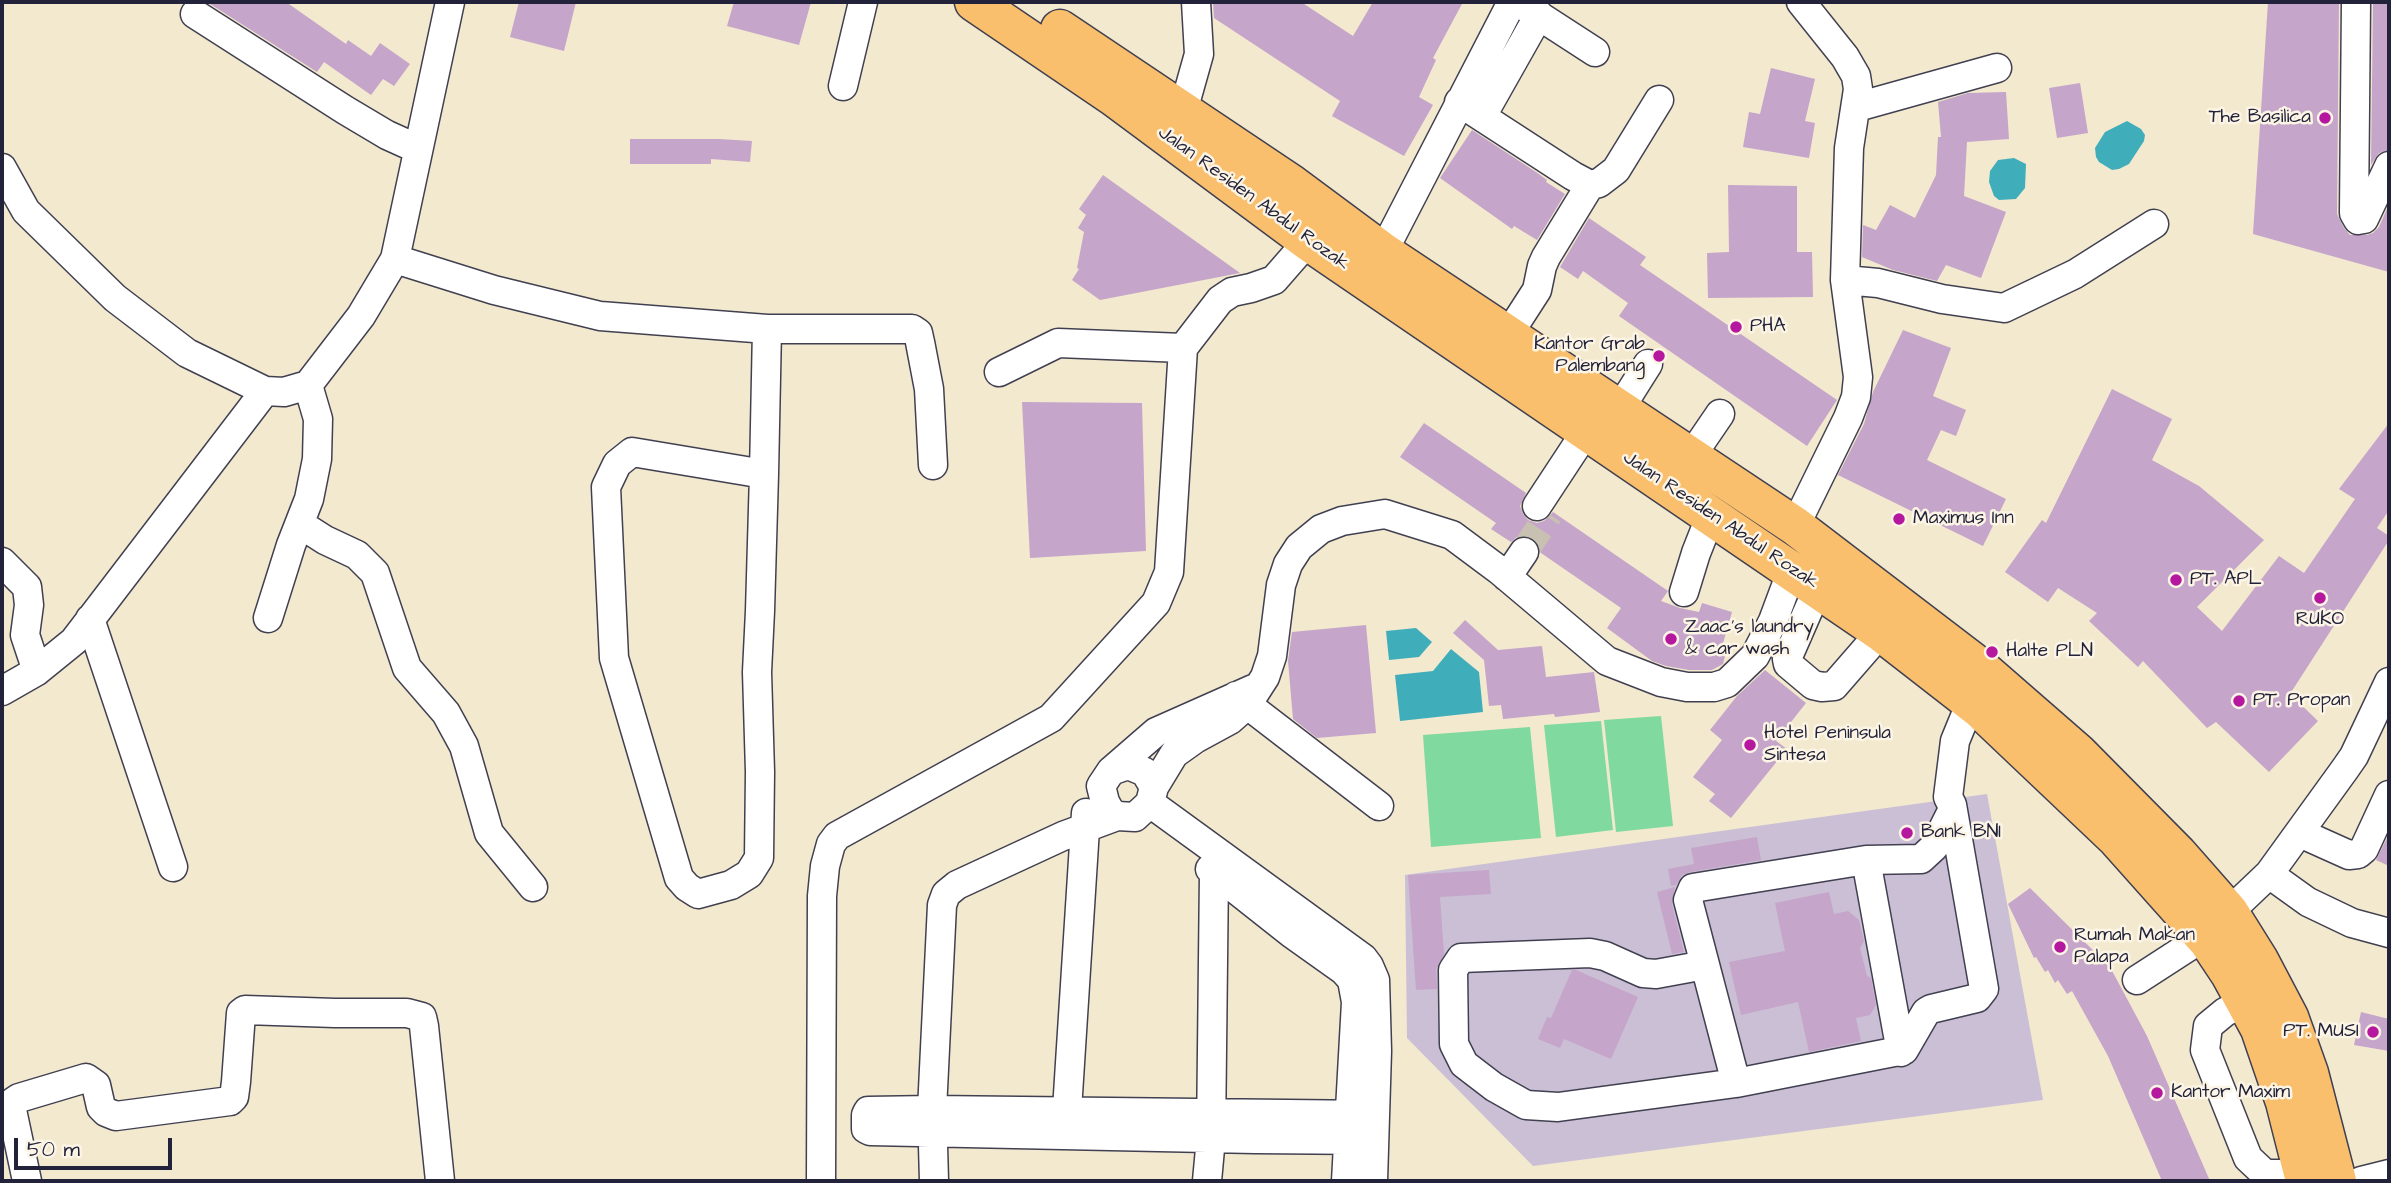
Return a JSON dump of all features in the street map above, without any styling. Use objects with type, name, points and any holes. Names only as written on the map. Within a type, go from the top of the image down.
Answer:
[{"type":"highway","name":"Jalan Residen Abdul Rozak","points":[[974,2],[1114,97],[1308,241],[1602,426],[1690,458],[1795,526],[1977,665],[2078,753],[2178,854],[2230,974],[2240,1005],[2260,1029],[2315,1179]]},
{"type":"highway","name":"Jalan Residen Abdul Rozak","points":[[1020,2],[1290,183],[1383,252],[1508,335],[1602,426],[1805,590],[1872,642],[1976,705],[2210,930],[2259,960],[2289,1017],[2309,1073],[2315,1179]]},
{"type":"street","points":[[2,168],[26,211],[116,298],[187,353],[265,391],[284,392],[308,385],[361,316],[394,259],[450,2]]},
{"type":"street","points":[[842,86],[863,2]]},
{"type":"street","points":[[1184,111],[1199,54],[1196,2]]},
{"type":"street","points":[[1795,526],[1849,418],[1856,397],[1858,377],[1845,280],[1849,148],[1858,89],[1856,76],[1845,57],[1801,2]]},
{"type":"street","points":[[2357,2],[2354,213],[2358,221],[2364,219],[2389,166]]},
{"type":"street","points":[[1383,252],[1472,110],[1523,6],[1595,52]]},
{"type":"street","points":[[195,14],[387,135],[418,149]]},
{"type":"street","points":[[1857,107],[1997,68]]},
{"type":"street","points":[[1472,110],[1590,185],[1599,183],[1616,170],[1659,100]]},
{"type":"street","points":[[1508,335],[1537,290],[1546,257],[1590,185]]},
{"type":"street","points":[[1845,280],[1878,283],[1942,299],[2004,308],[2075,274],[2154,224]]},
{"type":"street","points":[[821,1181],[822,896],[825,866],[831,844],[837,836],[1051,718],[1156,603],[1169,572],[1183,348],[1220,300],[1232,292],[1251,289],[1273,280],[1308,241]]},
{"type":"street","points":[[394,259],[494,290],[600,316],[767,328],[912,329],[918,333],[929,389],[933,465]]},
{"type":"street","points":[[764,474],[632,452],[617,464],[606,486],[614,658],[679,878],[698,894],[731,885],[750,874],[759,858],[757,672],[764,474],[767,328]]},
{"type":"street","points":[[999,372],[1058,343],[1183,348]]},
{"type":"street","points":[[1543,510],[1648,364]]},
{"type":"street","points":[[268,618],[309,499],[317,458],[318,419],[308,385]]},
{"type":"street","points":[[2,691],[37,671],[74,641],[265,391]]},
{"type":"street","points":[[1690,458],[1720,414]]},
{"type":"street","points":[[1139,806],[1167,763],[1182,747],[1230,720],[1265,677],[1272,656],[1280,585],[1288,564],[1299,547],[1321,529],[1342,521],[1385,514],[1452,535],[1502,572],[1607,661],[1661,682],[1700,688],[1727,683],[1755,656],[1773,621],[1805,590]]},
{"type":"street","points":[[1684,592],[1712,515]]},
{"type":"street","points":[[300,524],[325,540],[357,555],[375,573],[407,668],[446,713],[464,746],[489,834],[533,887]]},
{"type":"street","points":[[1502,572],[1518,547]]},
{"type":"street","points":[[2,562],[27,587],[29,605],[25,635],[37,671]]},
{"type":"street","points":[[1805,590],[1787,659],[1788,664],[1813,685],[1822,688],[1834,686],[1872,642]]},
{"type":"street","points":[[90,619],[173,867]]},
{"type":"street","points":[[2137,980],[2210,930],[2269,874],[2354,756],[2389,682]]},
{"type":"street","points":[[1067,1110],[1089,805],[1156,732],[1247,696]]},
{"type":"street","points":[[1247,696],[1379,806]]},
{"type":"street","points":[[1736,1083],[1688,900],[1693,888],[1866,860],[1921,859],[1934,847],[1952,808],[1960,798],[1966,744],[1976,705]]},
{"type":"street","points":[[934,1181],[933,1121],[942,905],[946,894],[957,884],[1089,805],[1128,765],[1145,772],[1139,806]]},
{"type":"street","points":[[2300,833],[2349,855],[2358,855],[2364,849],[2389,795]]},
{"type":"street","points":[[1089,805],[1139,806],[1297,923],[1343,970],[1362,976],[1356,1002],[1361,1128],[1373,1181]]},
{"type":"street","points":[[1139,806],[1214,872],[1297,923]]},
{"type":"street","points":[[1705,965],[1656,974],[1643,973],[1605,956],[1590,953],[1461,958],[1453,970],[1454,1044],[1464,1064],[1494,1087],[1526,1105],[1558,1107],[1736,1083],[1901,1052],[1909,1046],[1926,1012],[1977,998],[1984,989],[1952,808]]},
{"type":"street","points":[[1866,860],[1901,1052]]},
{"type":"street","points":[[1207,1181],[1211,1126],[1214,872]]},
{"type":"street","points":[[2269,874],[2308,902],[2352,923],[2389,933]]},
{"type":"street","points":[[2240,1005],[2208,1026],[2206,1050],[2249,1158],[2265,1174],[2315,1179]]},
{"type":"street","points":[[27,1181],[11,1156],[13,1102],[86,1078],[96,1085],[101,1107],[116,1116],[230,1101],[234,1097],[236,1082],[240,1013],[244,1010],[407,1013],[422,1017],[440,1181]]},
{"type":"street","points":[[933,1121],[1067,1110],[1211,1126]]},
{"type":"street","points":[[933,1121],[1361,1128]]},
{"type":"street","points":[[1346,1181],[1361,1128]]},
{"type":"street","points":[[2361,1181],[2389,1174]]},
{"type":"shaded area","points":[[1987,794],[2043,1100],[1533,1166],[1407,1038],[1405,875]]},
{"type":"green space","points":[[1661,716],[1673,826],[1616,832],[1604,720]]},
{"type":"green space","points":[[1601,721],[1613,830],[1556,837],[1544,725]]},
{"type":"green space","points":[[1530,727],[1541,838],[1431,847],[1423,735]]},
{"type":"water","points":[[2127,121],[2141,129],[2145,135],[2144,141],[2129,164],[2112,170],[2099,162],[2095,148],[2105,132]]},
{"type":"water","points":[[2014,158],[2026,164],[2025,188],[2016,199],[1999,200],[1994,196],[1989,182],[1990,171],[1998,160]]},
{"type":"water","points":[[1416,628],[1432,642],[1419,657],[1389,660],[1386,631]]},
{"type":"water","points":[[1451,649],[1479,672],[1483,712],[1400,721],[1395,675],[1433,671]]},
{"type":"building","points":[[207,2],[286,2],[346,44],[348,40],[371,56],[380,43],[410,64],[394,86],[383,79],[371,95],[324,62],[317,72]]},
{"type":"building","points":[[519,2],[576,2],[564,51],[510,37]]},
{"type":"building","points":[[734,2],[811,2],[799,45],[727,26]]},
{"type":"building","points":[[1213,2],[1301,2],[1353,36],[1373,2],[1463,2],[1433,58],[1436,60],[1419,97],[1433,105],[1404,156],[1332,116],[1340,101],[1214,18]]},
{"type":"building","name":"The Basilica","points":[[2268,2],[2339,2],[2337,214],[2350,235],[2367,235],[2379,227],[2389,204],[2389,272],[2253,234]]},
{"type":"building","points":[[2373,2],[2389,2],[2389,150],[2379,153],[2371,165]]},
{"type":"building","points":[[1771,68],[1815,79],[1805,121],[1815,123],[1809,158],[1743,147],[1749,112],[1760,114]]},
{"type":"building","points":[[2080,83],[2088,133],[2057,138],[2049,88]]},
{"type":"building","points":[[2006,92],[2009,139],[1967,142],[1964,196],[2006,212],[1981,278],[1946,265],[1937,281],[1893,270],[1862,257],[1863,225],[1876,230],[1890,205],[1915,218],[1936,175],[1938,137],[1941,137],[1938,102],[1968,93]]},
{"type":"building","points":[[1472,130],[1565,194],[1537,240],[1514,226],[1512,229],[1440,178]]},
{"type":"building","points":[[630,139],[752,141],[750,162],[711,159],[711,164],[630,164]]},
{"type":"building","points":[[1103,175],[1240,273],[1100,300],[1072,280],[1079,269],[1077,268],[1084,232],[1078,228],[1086,215],[1079,209]]},
{"type":"building","points":[[1728,185],[1797,186],[1797,252],[1812,252],[1813,297],[1708,298],[1707,253],[1729,252]]},
{"type":"building","points":[[1589,218],[1646,257],[1640,265],[1837,400],[1807,446],[1619,316],[1628,303],[1583,271],[1578,279],[1560,267]]},
{"type":"building","points":[[1903,330],[1951,348],[1933,396],[1966,410],[1956,436],[1941,430],[1927,460],[2006,499],[1983,546],[1838,475],[1864,424],[1873,392]]},
{"type":"building","points":[[2112,389],[2172,419],[2152,460],[2199,486],[2264,540],[2197,607],[2222,631],[2279,556],[2304,573],[2355,499],[2339,489],[2389,423],[2389,510],[2377,528],[2389,536],[2389,540],[2290,694],[2318,721],[2269,772],[2216,722],[2207,728],[2143,661],[2138,667],[2089,621],[2097,613],[2058,588],[2048,602],[2005,572],[2042,520],[2046,523]]},
{"type":"building","points":[[1022,402],[1142,403],[1146,551],[1030,558]]},
{"type":"building","points":[[1424,423],[1526,493],[1520,506],[1528,520],[1537,523],[1544,521],[1553,512],[1668,591],[1661,601],[1699,612],[1702,603],[1732,612],[1722,647],[1727,648],[1723,664],[1712,670],[1666,666],[1652,661],[1607,628],[1621,608],[1541,553],[1539,544],[1534,539],[1525,535],[1511,542],[1491,529],[1496,523],[1400,457]]},
{"type":"building","points":[[1465,620],[1498,650],[1542,646],[1546,677],[1594,672],[1600,712],[1503,719],[1501,705],[1489,706],[1484,660],[1453,633]]},
{"type":"building","points":[[1366,625],[1376,733],[1317,738],[1293,719],[1288,661],[1292,632]]},
{"type":"building","name":"Hotel Peninsula Sintesa","points":[[1765,670],[1806,703],[1776,741],[1787,749],[1731,818],[1709,801],[1715,794],[1693,777],[1722,740],[1710,730],[1737,696]]},
{"type":"building","points":[[2389,834],[2389,866],[2376,860]]},
{"type":"building","points":[[1757,837],[1761,860],[1690,872],[1682,875],[1676,885],[1671,886],[1668,869],[1694,864],[1691,848]]},
{"type":"building","points":[[1489,870],[1491,894],[1440,897],[1444,954],[1436,969],[1437,989],[1416,990],[1408,875]]},
{"type":"building","points":[[1675,887],[1672,904],[1684,952],[1672,954],[1657,892]]},
{"type":"building","points":[[2030,888],[2110,967],[2147,1036],[2210,1181],[2162,1181],[2108,1056],[2072,991],[2067,994],[2058,980],[2055,983],[2048,970],[2045,972],[2036,957],[2034,958],[2008,904]]},
{"type":"building","points":[[1829,892],[1834,914],[1848,911],[1859,920],[1864,941],[1860,948],[1867,976],[1871,978],[1876,1005],[1870,1015],[1856,1018],[1861,1041],[1809,1052],[1798,1002],[1741,1015],[1729,962],[1785,951],[1775,903]]},
{"type":"building","points":[[1572,970],[1638,997],[1611,1059],[1564,1039],[1560,1048],[1538,1039],[1547,1017],[1551,1018]]},
{"type":"building","name":"PT. MUSI","points":[[2361,1012],[2389,1019],[2389,1051],[2354,1045]]},
{"type":"tunnel","points":[[1524,552],[1549,514]]},
{"type":"place","name":"The Basilica","points":[[2325,118]]},
{"type":"place","name":"PHA","points":[[1736,327]]},
{"type":"place","name":"Kantor Grab Palembang","points":[[1659,356]]},
{"type":"place","name":"Maximus Inn","points":[[1899,519]]},
{"type":"place","name":"PT. APL","points":[[2176,580]]},
{"type":"place","name":"RUKO","points":[[2320,598]]},
{"type":"place","name":"Zaac's laundry & car wash","points":[[1671,639]]},
{"type":"place","name":"Halte PLN","points":[[1992,652]]},
{"type":"place","name":"PT. Propan","points":[[2239,701]]},
{"type":"place","name":"Hotel Peninsula Sintesa","points":[[1750,745]]},
{"type":"place","name":"Bank BNI","points":[[1907,833]]},
{"type":"place","name":"Rumah Makan Palapa","points":[[2060,947]]},
{"type":"place","name":"PT. MUSI","points":[[2373,1032]]},
{"type":"place","name":"Kantor Maxim","points":[[2157,1093]]}]
